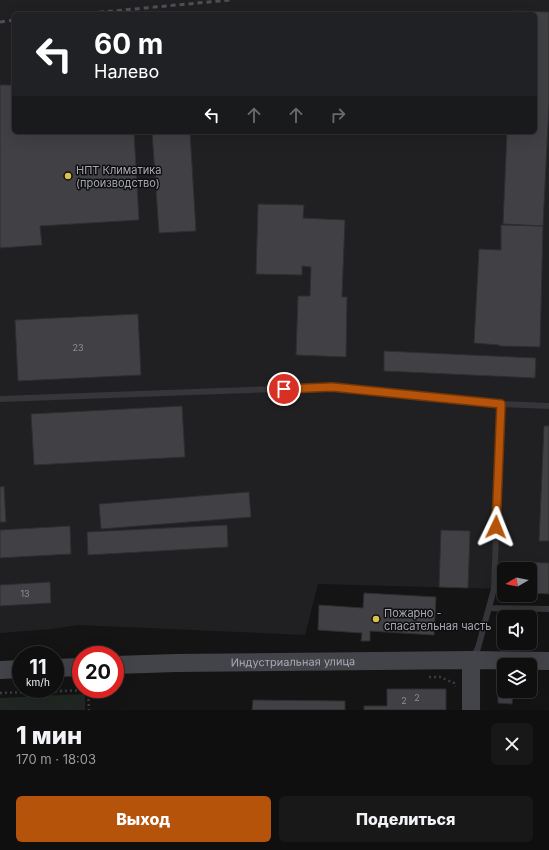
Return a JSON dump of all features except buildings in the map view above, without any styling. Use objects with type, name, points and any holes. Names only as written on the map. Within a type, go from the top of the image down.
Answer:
[{"type":"main road","name":"Индустриальная улица","points":[[124,665],[471,660],[549,661]]},
{"type":"main road","points":[[471,660],[471,710]]},
{"type":"main road","points":[[0,670],[12,669]]},
{"type":"lane","points":[[0,399],[332,387],[501,404],[549,406]]},
{"type":"lane","points":[[471,660],[478,648],[494,589],[501,404]]},
{"type":"lane","points":[[490,608],[549,609]]},
{"type":"path","points":[[0,693],[72,691]]},
{"type":"path","points":[[88,698],[89,710]]},
{"type":"shaded area","points":[[0,0],[549,0],[549,594],[537,578],[537,562],[497,562],[497,589],[318,584],[305,635],[78,625],[52,629],[0,633]]},
{"type":"shaded area","points":[[64,695],[72,695],[72,698],[85,698],[85,710],[0,710],[0,698],[64,698]]},
{"type":"railway","points":[[102,12],[230,0]]},
{"type":"railway","points":[[0,22],[12,20]]},
{"type":"place","name":"НПТ Климатика (производство)","points":[[68,176]]},
{"type":"place","name":"Пожарно - спасательная часть","points":[[376,619]]},
{"type":"route","points":[[284,389],[332,387],[501,404],[496,527]]}]
